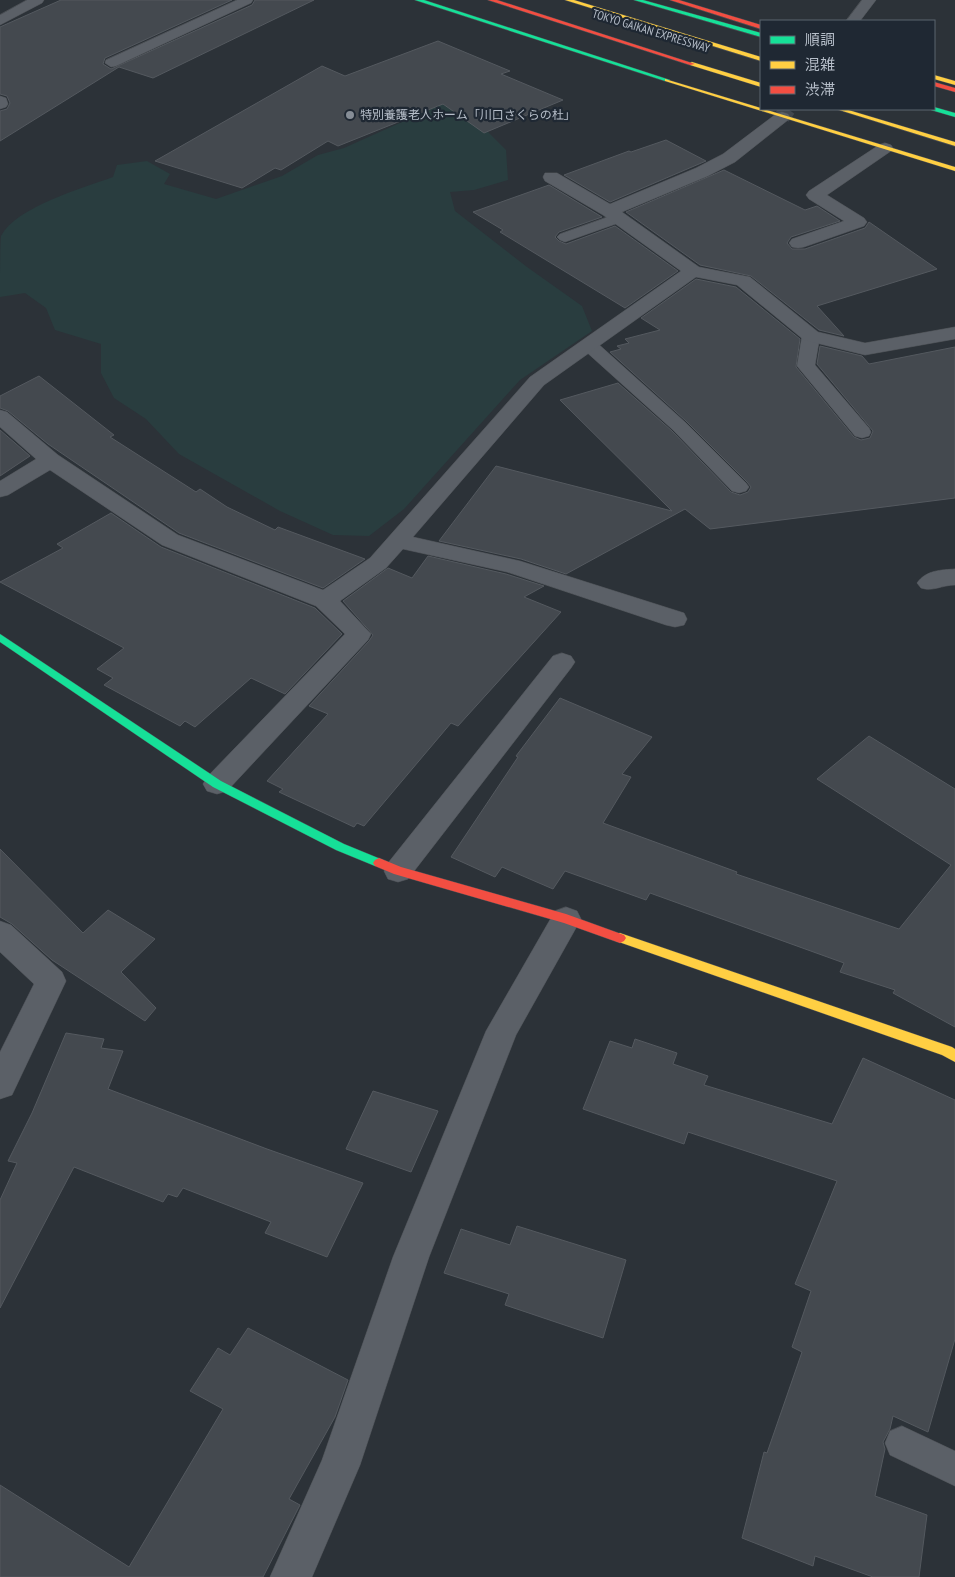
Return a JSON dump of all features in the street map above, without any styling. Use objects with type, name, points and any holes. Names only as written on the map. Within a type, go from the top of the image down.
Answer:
[{"type":"main road","points":[[418,0],[760,109]]},
{"type":"main road","points":[[491,0],[640,49],[760,85]]},
{"type":"main road","name":"TOKYO GAIKAN EXPRESSWAY","points":[[505,0],[760,80]]},
{"type":"main road","name":"TOKYO GAIKAN EXPRESSWAY","points":[[568,0],[760,59]]},
{"type":"main road","points":[[673,0],[760,26]]},
{"type":"main road","points":[[632,1],[760,35]]},
{"type":"main road","points":[[632,1],[760,45]]},
{"type":"main road","points":[[935,77],[955,83]]},
{"type":"main road","points":[[935,84],[955,90]]},
{"type":"main road","points":[[935,109],[955,115]]},
{"type":"main road","points":[[763,110],[955,169]]},
{"type":"main road","points":[[842,110],[955,144]]},
{"type":"main road","points":[[862,110],[955,138]]},
{"type":"main road","points":[[0,637],[217,784],[340,847],[398,871],[566,918],[947,1051],[955,1056]]},
{"type":"street","points":[[0,21],[38,0]]},
{"type":"street","points":[[854,20],[869,0]]},
{"type":"street","points":[[614,214],[729,158],[782,116]]},
{"type":"street","points":[[798,243],[858,222],[815,196],[885,148]]},
{"type":"street","points":[[551,177],[614,214],[693,271],[743,281],[811,336],[865,349],[955,333]]},
{"type":"street","points":[[325,600],[378,563],[536,381],[693,271]]},
{"type":"street","points":[[0,416],[50,460],[170,540],[325,600],[359,634],[217,784]]},
{"type":"street","points":[[0,490],[50,460]]},
{"type":"street","points":[[398,541],[512,566],[675,619]]},
{"type":"street","points":[[929,583],[937,578],[955,577]]},
{"type":"street","points":[[398,871],[562,662]]},
{"type":"street","points":[[291,1577],[340,1465],[411,1257],[502,1031],[566,918]]},
{"type":"street","points":[[0,933],[51,981],[0,1085]]},
{"type":"lane","points":[[111,62],[247,0]]},
{"type":"lane","points":[[565,237],[614,214]]},
{"type":"lane","points":[[811,336],[806,366],[862,432]]},
{"type":"lane","points":[[589,345],[679,426],[739,486]]},
{"type":"lane","points":[[902,1443],[955,1469]]},
{"type":"green space","points":[[442,104],[479,123],[506,150],[508,180],[474,190],[450,192],[455,211],[527,267],[582,306],[592,331],[520,380],[404,509],[369,536],[333,535],[280,511],[179,454],[146,419],[114,398],[101,373],[101,344],[55,330],[46,308],[25,293],[0,297],[1,236],[9,226],[35,207],[113,177],[117,165],[147,161],[170,174],[164,184],[216,199],[282,176],[318,155],[344,148]]},
{"type":"building","points":[[61,0],[232,0],[105,58],[103,64],[111,69],[252,5],[255,0],[314,0],[153,78],[119,67],[0,141],[0,111],[7,109],[10,103],[7,96],[0,94],[0,27]]},
{"type":"building","name":"特別養護老人ホーム「川口さくらの杜」","points":[[438,41],[510,71],[501,74],[563,100],[484,133],[443,104],[338,146],[328,141],[281,170],[275,168],[242,188],[155,161],[322,66],[345,76]]},
{"type":"building","points":[[666,140],[706,161],[610,202],[564,175],[629,151],[631,152]]},
{"type":"building","points":[[724,170],[805,210],[817,206],[840,221],[791,237],[787,243],[792,249],[805,249],[865,228],[869,222],[937,269],[817,306],[844,336],[819,330],[751,276],[700,265],[626,212]]},
{"type":"building","points":[[549,185],[602,217],[559,232],[555,237],[559,241],[566,244],[615,226],[678,271],[625,308],[500,232],[503,230],[473,212]]},
{"type":"building","points":[[696,279],[736,287],[800,339],[796,367],[854,437],[861,440],[870,438],[873,431],[817,364],[820,346],[862,356],[869,364],[955,347],[955,498],[710,529],[685,509],[566,574],[521,559],[439,541],[496,466],[672,511],[560,400],[618,383],[672,431],[731,492],[740,495],[748,492],[751,487],[747,482],[686,421],[610,352],[621,349],[617,346],[629,343],[625,339],[660,330],[641,318]]},
{"type":"building","points":[[39,376],[114,435],[110,437],[196,492],[200,489],[227,507],[275,530],[278,527],[365,559],[323,588],[179,533],[48,444],[8,411],[0,408],[0,396]]},
{"type":"building","points":[[0,430],[30,456],[0,476]]},
{"type":"building","points":[[111,513],[161,547],[315,608],[342,634],[285,694],[251,678],[195,727],[185,721],[180,726],[104,685],[113,678],[97,669],[124,648],[0,582],[63,548],[57,544]]},
{"type":"building","points":[[428,556],[506,574],[544,586],[524,597],[561,612],[458,726],[451,723],[364,826],[357,823],[354,827],[279,792],[283,789],[267,781],[328,714],[309,706],[373,635],[343,601],[388,568],[412,578]]},
{"type":"building","points":[[560,698],[652,737],[622,774],[631,777],[603,823],[737,872],[736,874],[899,929],[951,865],[817,779],[869,736],[955,789],[955,1027],[893,993],[895,990],[840,972],[844,963],[650,893],[646,900],[565,871],[553,889],[502,867],[495,877],[451,857],[518,757],[516,756]]},
{"type":"building","points":[[0,849],[83,933],[108,910],[155,939],[121,972],[156,1008],[145,1021],[52,960],[12,924],[0,917]]},
{"type":"building","points":[[66,1033],[104,1039],[101,1048],[123,1051],[108,1089],[363,1183],[327,1257],[265,1233],[271,1222],[183,1188],[177,1197],[168,1194],[163,1202],[74,1167],[0,1308],[0,1200],[17,1163],[8,1161],[32,1113]]},
{"type":"building","points":[[635,1039],[677,1053],[673,1064],[708,1076],[704,1085],[832,1124],[863,1058],[955,1100],[955,1339],[928,1432],[893,1416],[890,1429],[883,1442],[885,1449],[875,1496],[927,1515],[919,1577],[873,1577],[815,1556],[813,1566],[742,1538],[764,1452],[767,1453],[802,1352],[792,1347],[811,1291],[795,1284],[837,1181],[688,1132],[684,1144],[583,1109],[610,1041],[632,1048]]},
{"type":"building","points":[[373,1091],[438,1111],[411,1172],[346,1149]]},
{"type":"building","points":[[517,1226],[626,1260],[603,1338],[505,1305],[509,1294],[444,1273],[461,1229],[510,1245]]},
{"type":"building","points":[[248,1328],[348,1380],[335,1417],[289,1499],[300,1505],[263,1577],[0,1577],[0,1485],[129,1567],[223,1409],[190,1391],[218,1348],[230,1355]]},
{"type":"tunnel","points":[[782,117],[787,110]]},
{"type":"traffic: fast","points":[[418,0],[667,80]]},
{"type":"traffic: fast","points":[[637,0],[760,35]]},
{"type":"traffic: fast","points":[[935,110],[955,115]]},
{"type":"traffic: fast","points":[[0,637],[217,784],[340,847],[379,863]]},
{"type":"traffic: slow","points":[[568,0],[760,59]]},
{"type":"traffic: slow","points":[[692,64],[760,85]]},
{"type":"traffic: slow","points":[[935,77],[955,83]]},
{"type":"traffic: slow","points":[[667,80],[760,109]]},
{"type":"traffic: slow","points":[[764,110],[955,169]]},
{"type":"traffic: slow","points":[[842,110],[955,144]]},
{"type":"traffic: slow","points":[[620,938],[947,1051],[955,1056]]},
{"type":"traffic: jam","points":[[491,0],[692,64]]},
{"type":"traffic: jam","points":[[673,0],[760,27]]},
{"type":"traffic: jam","points":[[935,84],[955,90]]},
{"type":"traffic: jam","points":[[379,863],[398,871],[566,919],[620,938]]},
{"type":"place","name":"特別養護老人ホーム「川口さくらの杜」","points":[[350,115]]}]
